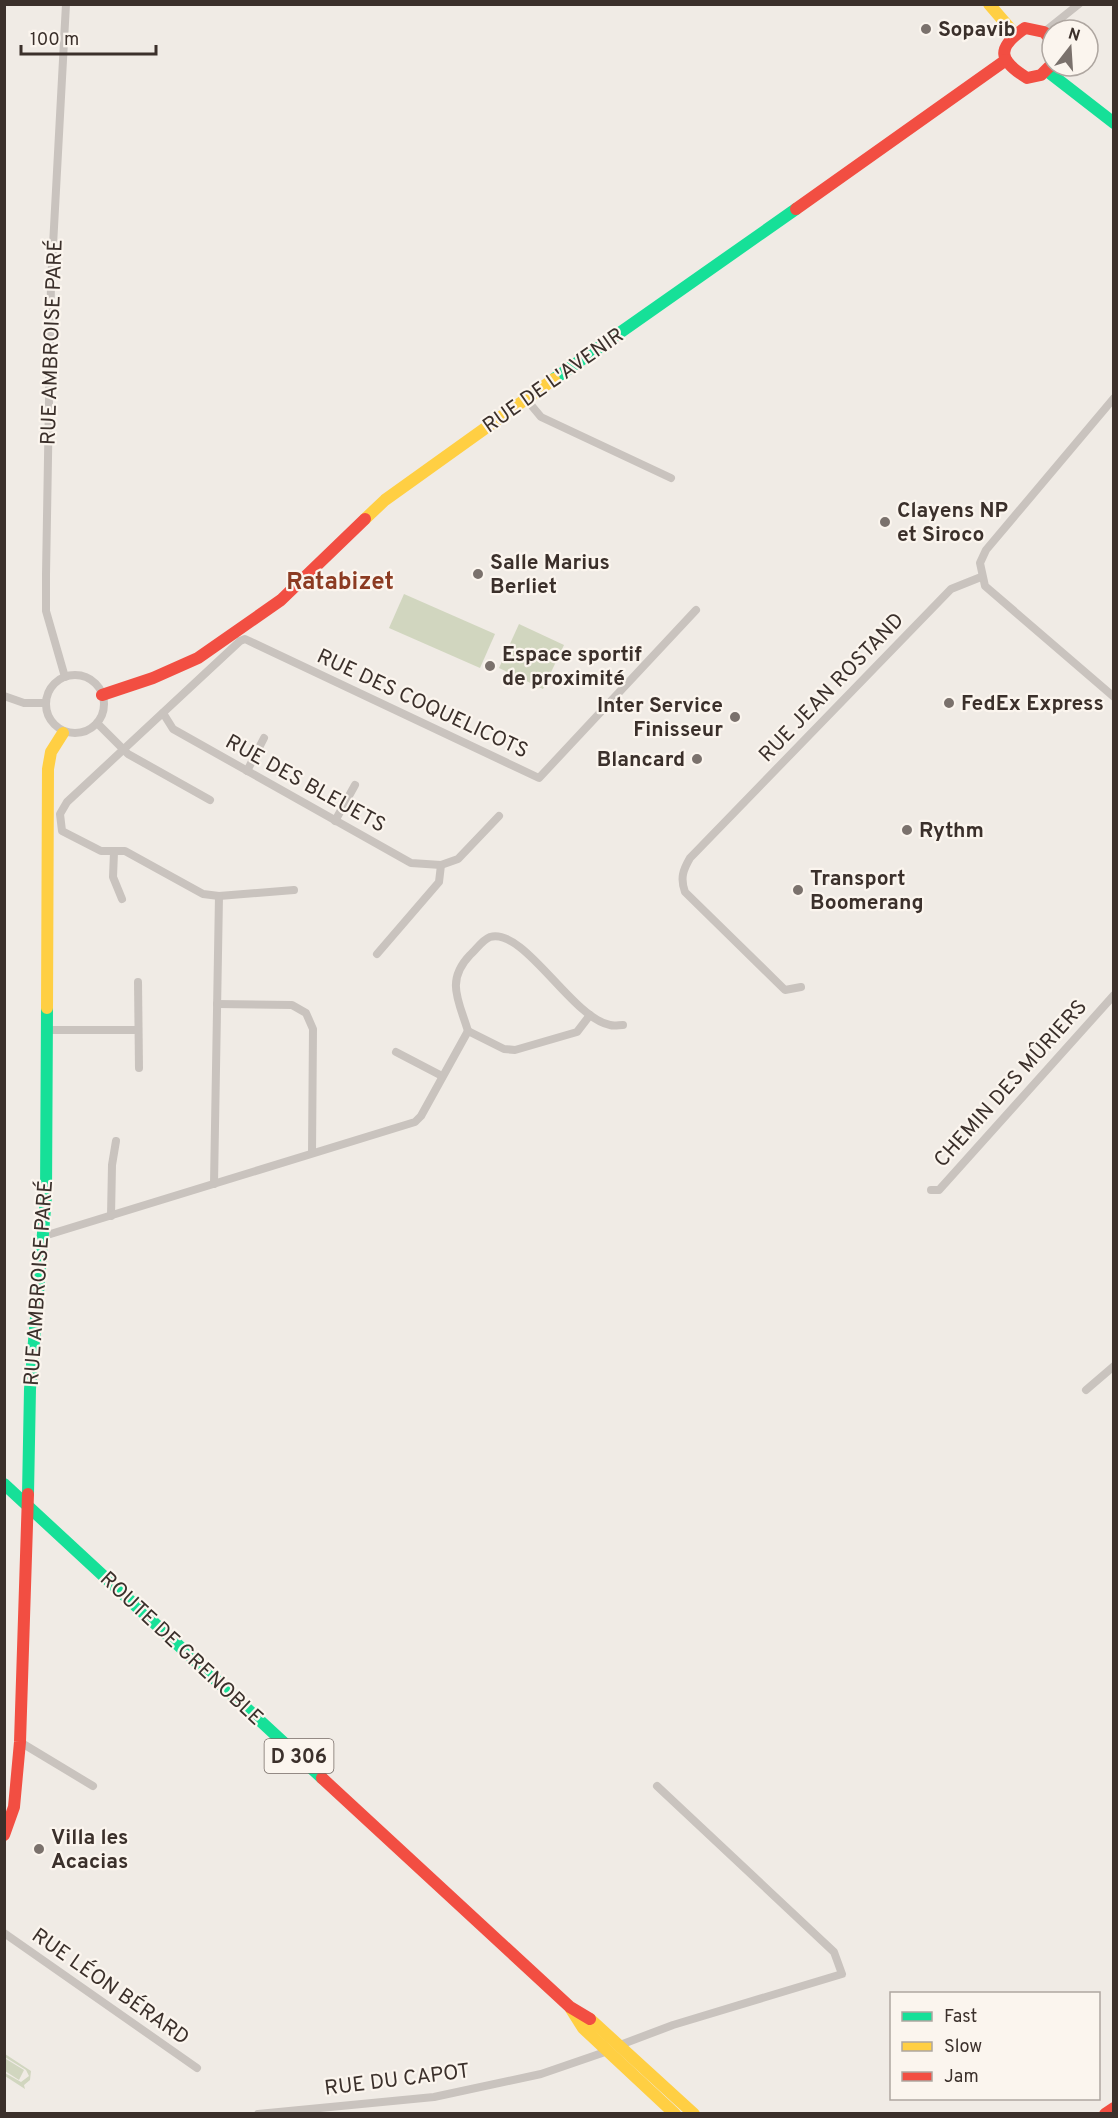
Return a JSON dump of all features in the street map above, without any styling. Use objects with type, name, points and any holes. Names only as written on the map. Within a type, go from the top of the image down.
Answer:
[{"type":"street","name":"RUE AMBROISE PARÉ","points":[[65,677],[46,611],[46,575],[51,283],[66,4]]},
{"type":"street","points":[[989,4],[1014,33]]},
{"type":"street","points":[[1065,18],[1079,4]]},
{"type":"street","points":[[1040,33],[1025,28],[1014,33],[1005,45],[1006,60],[1020,76],[1034,77],[1040,73]]},
{"type":"street","name":"RUE DE L'AVENIR","points":[[102,695],[153,678],[198,658],[281,600],[385,500],[1006,60]]},
{"type":"street","points":[[1061,78],[1113,123]]},
{"type":"street","points":[[1113,398],[986,550],[980,562],[984,586],[1113,697]]},
{"type":"street","points":[[526,399],[541,417],[671,478]]},
{"type":"street","name":"RUE JEAN ROSTAND","points":[[801,987],[785,990],[685,892],[682,883],[683,871],[690,858],[951,589],[981,577]]},
{"type":"street","name":"RUE DES COQUELICOTS","points":[[163,713],[240,641],[245,639],[539,778],[696,610]]},
{"type":"street","points":[[76,675],[90,678],[96,683],[102,695],[104,709],[97,723],[85,732],[63,733],[51,724],[46,703],[50,690],[65,677],[76,675]]},
{"type":"street","points":[[4,696],[24,703],[46,703]]},
{"type":"street","points":[[163,713],[67,802],[60,814],[62,831],[101,851],[125,851],[188,888],[203,894],[219,896],[294,890]]},
{"type":"street","name":"RUE DES BLEUETS","points":[[163,713],[173,729],[411,863],[441,865]]},
{"type":"street","points":[[97,723],[123,750],[210,800]]},
{"type":"street","name":"RUE AMBROISE PARÉ","points":[[4,1835],[14,1807],[20,1742],[26,1623],[26,1505],[30,1389],[44,1236],[48,769],[51,752],[63,733]]},
{"type":"street","points":[[247,771],[264,738]]},
{"type":"street","points":[[335,821],[355,785]]},
{"type":"street","points":[[377,954],[439,882],[441,865],[458,859],[499,816]]},
{"type":"street","points":[[114,852],[113,878],[122,899]]},
{"type":"street","points":[[214,1184],[219,896]]},
{"type":"street","points":[[590,1016],[577,1032],[514,1050],[504,1049],[468,1031],[454,986],[455,975],[459,966],[486,939],[492,936],[511,940],[590,1016],[609,1025],[623,1024]]},
{"type":"street","points":[[138,982],[139,1068]]},
{"type":"street","name":"CHEMIN DES MÛRIERS","points":[[931,1190],[939,1190],[1113,995]]},
{"type":"street","points":[[217,1004],[292,1005],[306,1013],[313,1029],[312,1153]]},
{"type":"street","points":[[47,1030],[138,1030]]},
{"type":"street","points":[[44,1236],[415,1122],[421,1116],[468,1031]]},
{"type":"street","points":[[396,1052],[442,1076]]},
{"type":"street","points":[[111,1216],[112,1166],[116,1141]]},
{"type":"street","points":[[1086,1390],[1113,1366]]},
{"type":"street","name":"ROUTE DE GRENOBLE","points":[[4,1484],[570,2007],[592,2020],[620,2044],[694,2114]]},
{"type":"street","points":[[20,1742],[93,1786]]},
{"type":"street","points":[[620,2044],[673,2025],[842,1974],[834,1952],[657,1786]]},
{"type":"street","name":"RUE LÉON BÉRARD","points":[[4,1933],[197,2068]]},
{"type":"street","name":"ROUTE DE GRENOBLE","points":[[570,2007],[583,2028],[675,2114]]},
{"type":"street","name":"RUE DU CAPOT","points":[[258,2114],[434,2097],[541,2074],[608,2051]]},
{"type":"street","points":[[1105,2114],[1113,2108]]},
{"type":"green space","points":[[404,594],[495,634],[480,668],[389,628]]},
{"type":"green space","points":[[519,624],[564,645],[543,689],[499,668]]},
{"type":"green space","points":[[5,2054],[31,2071],[30,2080],[24,2085],[25,2089],[5,2076],[5,2073],[21,2082],[29,2076],[26,2070],[5,2057]]},
{"type":"green space","points":[[6,2059],[24,2070],[19,2080],[5,2071]]},
{"type":"traffic: fast","points":[[1056,78],[1114,123]]},
{"type":"traffic: fast","points":[[554,379],[796,209]]},
{"type":"traffic: fast","points":[[28,1494],[30,1389],[46,1197],[47,1008]]},
{"type":"traffic: fast","points":[[4,1484],[322,1778]]},
{"type":"traffic: slow","points":[[989,4],[1014,33]]},
{"type":"traffic: slow","points":[[365,519],[385,500],[554,379]]},
{"type":"traffic: slow","points":[[47,1008],[48,769],[51,752],[63,733]]},
{"type":"traffic: slow","points":[[571,2009],[583,2028],[675,2114]]},
{"type":"traffic: slow","points":[[590,2019],[694,2114]]},
{"type":"traffic: jam","points":[[1040,31],[1025,28],[1009,42],[1004,54],[1010,65],[1027,78],[1040,75]]},
{"type":"traffic: jam","points":[[796,209],[1006,60]]},
{"type":"traffic: jam","points":[[102,695],[153,678],[198,658],[281,600],[365,519]]},
{"type":"traffic: jam","points":[[4,1835],[14,1807],[20,1742],[28,1494]]},
{"type":"traffic: jam","points":[[322,1778],[570,2007],[590,2019]]},
{"type":"traffic: jam","points":[[1105,2114],[1114,2108]]},
{"type":"place","name":"Sopavib","points":[[926,29]]},
{"type":"place","name":"Clayens NP et Siroco","points":[[885,522]]},
{"type":"place","name":"Salle Marius Berliet","points":[[478,574]]},
{"type":"place","name":"Espace sportif de proximité","points":[[490,666]]},
{"type":"place","name":"FedEx Express","points":[[949,703]]},
{"type":"place","name":"Inter Service Finisseur","points":[[735,717]]},
{"type":"place","name":"Blancard","points":[[697,759]]},
{"type":"place","name":"Rythm","points":[[907,830]]},
{"type":"place","name":"Transport Boomerang","points":[[798,890]]},
{"type":"place","name":"Villa les Acacias","points":[[39,1849]]},
{"type":"district","name":"Ratabizet","points":[[340,581]]}]
